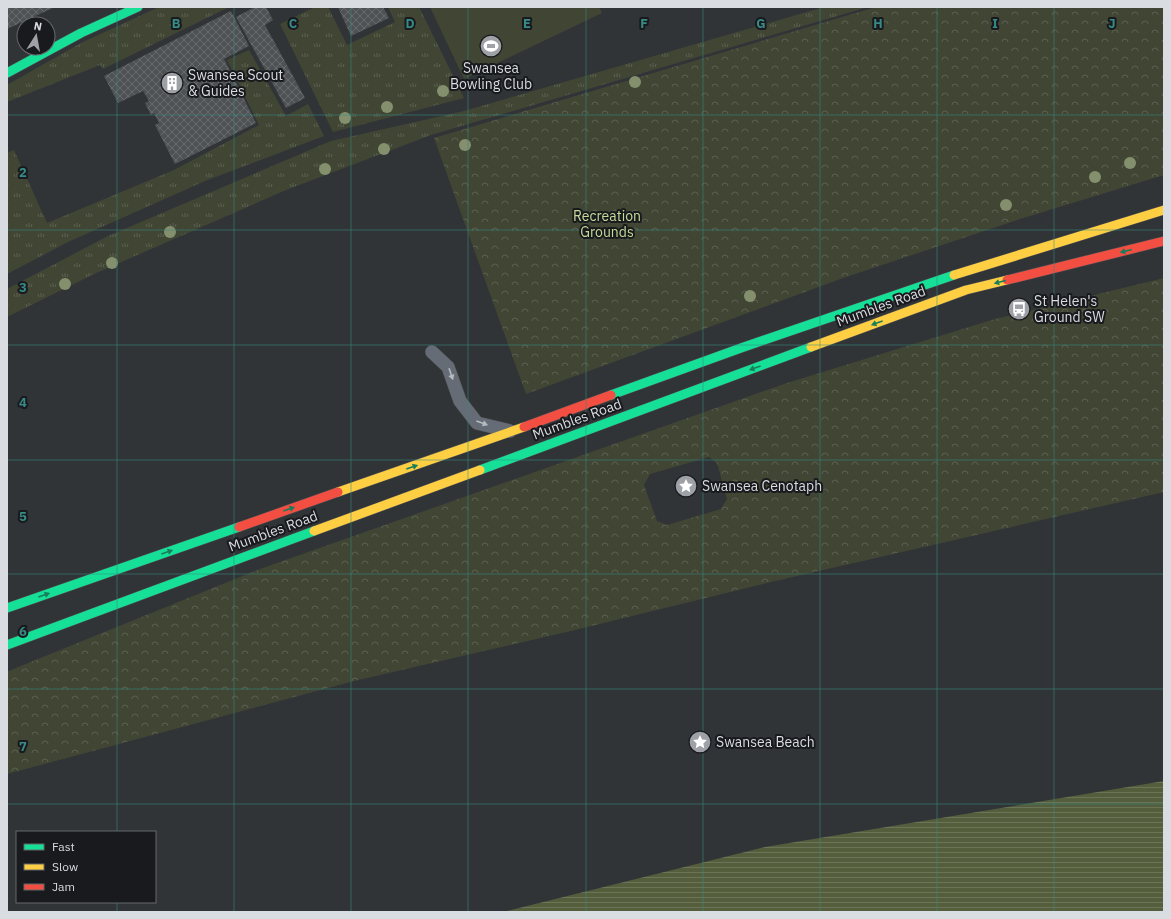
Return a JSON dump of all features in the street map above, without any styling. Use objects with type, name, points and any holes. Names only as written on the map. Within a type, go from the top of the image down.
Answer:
[{"type":"main road","points":[[7,73],[81,33],[138,7]]},
{"type":"main road","name":"Mumbles Road","points":[[7,608],[513,431],[740,348],[961,272],[1164,210]]},
{"type":"main road","name":"Mumbles Road","points":[[7,645],[966,290],[1164,241]]},
{"type":"lane","points":[[432,352],[448,367],[460,401],[477,423],[513,431]]},
{"type":"green space","points":[[159,7],[229,7],[103,69],[100,65],[7,102],[7,85],[81,43]]},
{"type":"green space","points":[[315,7],[328,7],[347,45],[395,22],[388,7],[419,7],[464,98],[333,132],[280,24]]},
{"type":"green space","name":"Swansea Bowling Club","points":[[430,7],[599,7],[602,13],[464,79]]},
{"type":"green space","points":[[824,7],[868,7],[431,135],[286,190],[94,274],[7,317],[7,289],[108,236],[331,141],[464,111]]},
{"type":"green space","name":"Recreation Grounds","points":[[876,7],[1164,7],[1164,175],[1020,219],[843,278],[526,394],[434,138]]},
{"type":"green space","points":[[249,50],[286,116],[308,104],[324,136],[205,181],[68,242],[7,274],[7,153],[14,150],[47,223],[174,170],[259,125],[227,60]]},
{"type":"green space","points":[[1164,278],[1164,492],[775,581],[575,630],[354,681],[7,774],[7,672],[11,670],[260,569],[787,383],[995,319]],"holes":[[[709,457],[717,463],[727,499],[721,509],[667,525],[657,521],[644,485],[650,474]]]},
{"type":"shaded area","points":[[1164,781],[1164,912],[503,912],[765,847]]},
{"type":"building","points":[[7,7],[55,7],[35,16],[16,16],[16,25],[7,29]]},
{"type":"building","points":[[255,7],[266,7],[273,20],[265,25],[305,98],[286,108],[236,17]]},
{"type":"building","points":[[338,7],[383,7],[389,18],[351,36]]},
{"type":"building","name":"Swansea Scout & Guides","points":[[231,11],[249,46],[224,59],[256,123],[175,164],[155,125],[159,123],[154,113],[151,115],[145,103],[149,101],[143,91],[118,103],[104,76]]},
{"type":"traffic: fast","points":[[7,73],[81,33],[138,7]]},
{"type":"traffic: fast","points":[[611,395],[741,348],[954,275]]},
{"type":"traffic: fast","points":[[480,470],[811,347]]},
{"type":"traffic: fast","points":[[7,608],[239,527]]},
{"type":"traffic: fast","points":[[7,645],[314,531]]},
{"type":"traffic: slow","points":[[954,275],[1164,210]]},
{"type":"traffic: slow","points":[[811,347],[966,290],[1007,280]]},
{"type":"traffic: slow","points":[[338,492],[524,427]]},
{"type":"traffic: slow","points":[[314,531],[480,470]]},
{"type":"traffic: jam","points":[[1007,280],[1164,241]]},
{"type":"traffic: jam","points":[[524,427],[611,395]]},
{"type":"traffic: jam","points":[[239,527],[338,492]]},
{"type":"place","name":"Swansea Bowling Club","points":[[491,46]]},
{"type":"place","name":"Swansea Scout & Guides","points":[[172,83]]},
{"type":"place","name":"St Helen's Ground SW","points":[[1019,309]]},
{"type":"place","name":"Swansea Cenotaph","points":[[686,486]]},
{"type":"place","name":"Swansea Beach","points":[[700,742]]}]
